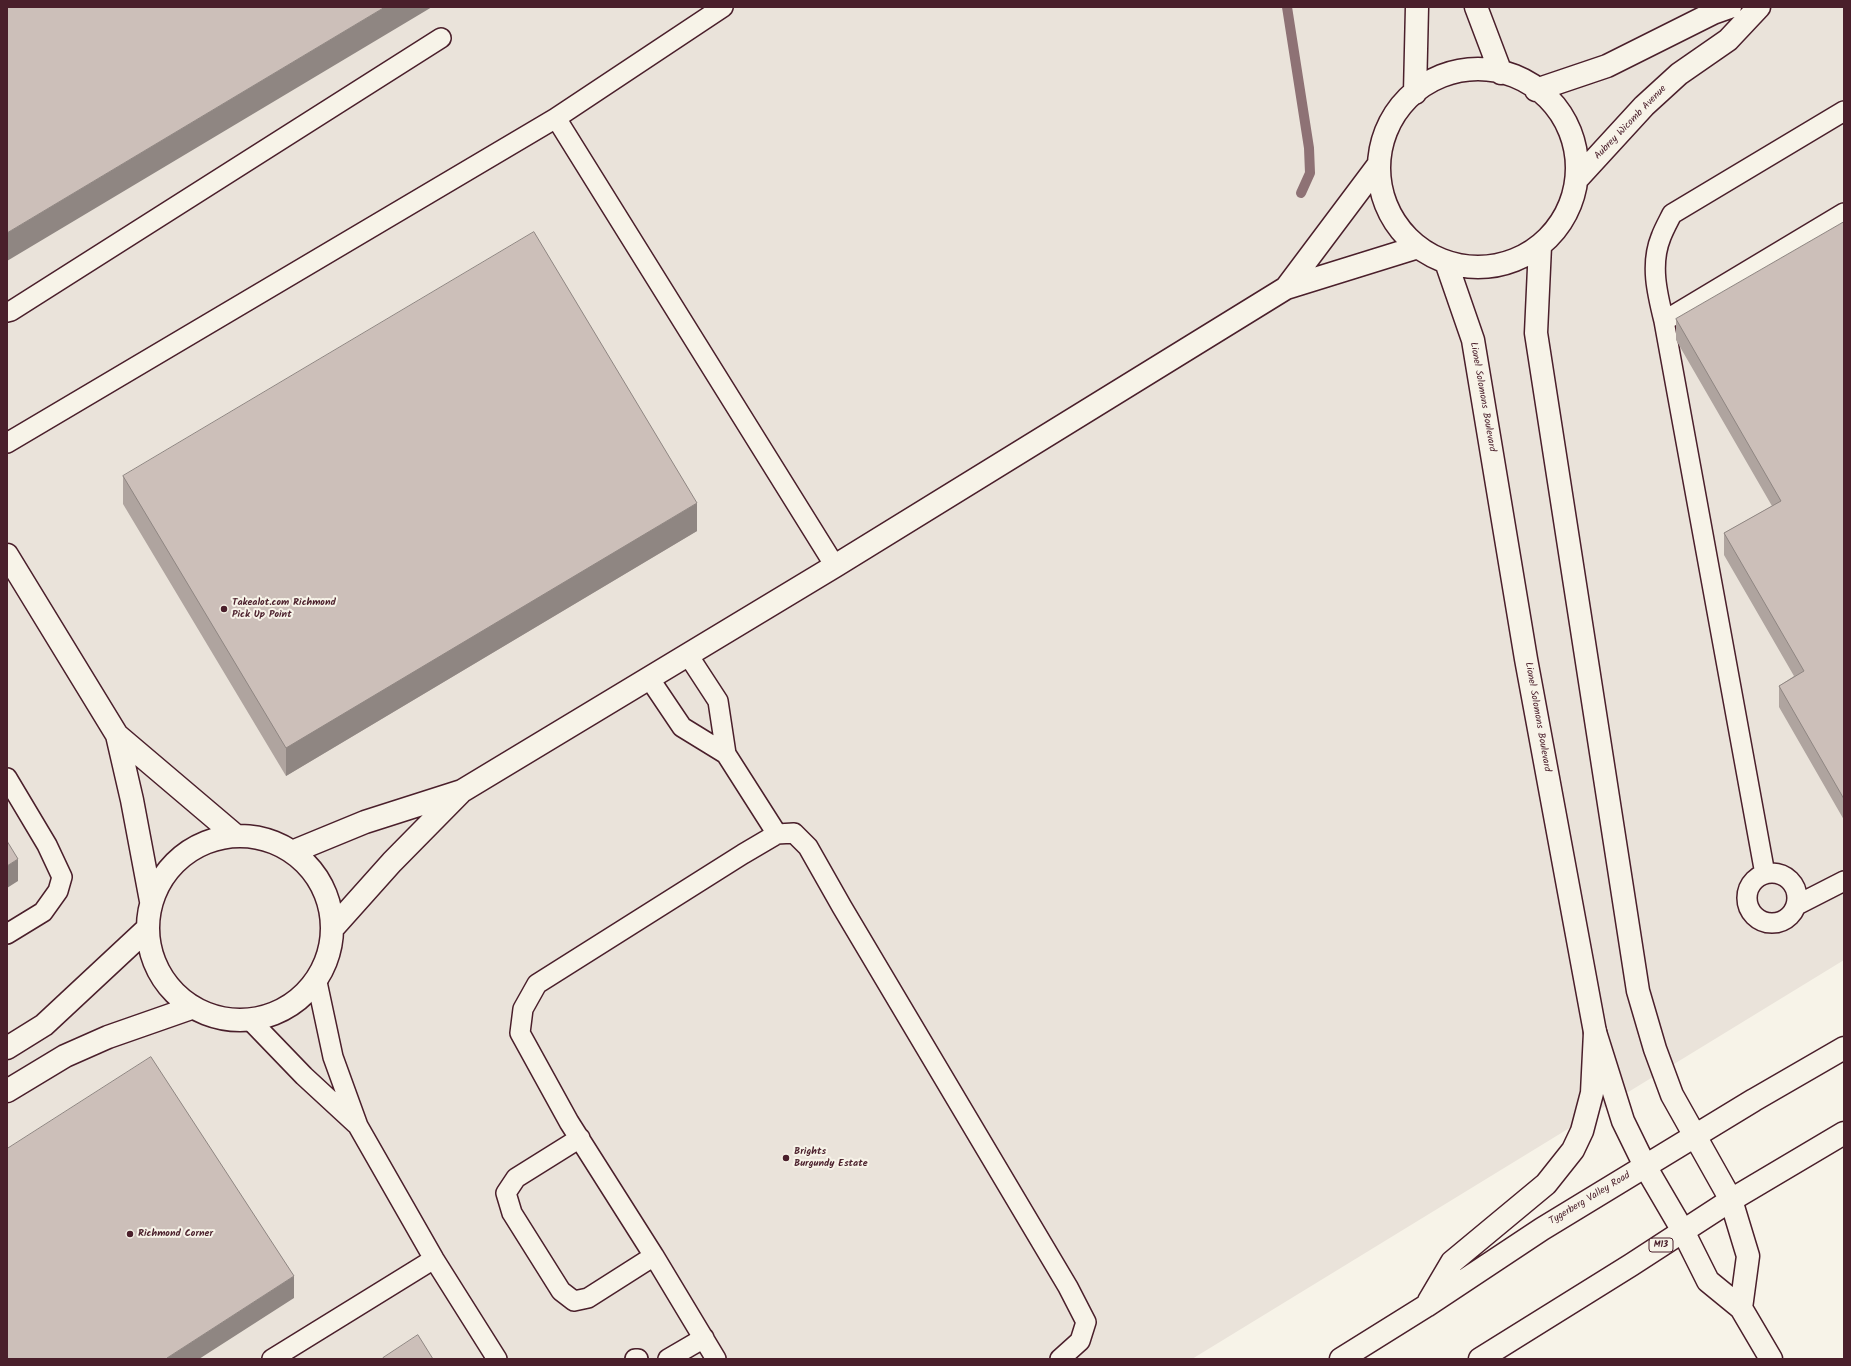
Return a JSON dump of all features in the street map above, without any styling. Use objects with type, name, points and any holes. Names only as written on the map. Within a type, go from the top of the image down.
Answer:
[{"type":"street","points":[[1414,93],[1417,7]]},
{"type":"street","points":[[1476,7],[1501,73]]},
{"type":"street","points":[[1536,90],[1607,66],[1712,13],[1730,7]]},
{"type":"street","name":"Aubrey Wicomb Avenue","points":[[1577,179],[1644,106],[1679,74],[1728,40],[1760,7]]},
{"type":"street","points":[[1484,69],[1517,77],[1546,96],[1566,122],[1577,155],[1577,179],[1571,202],[1563,221],[1540,246],[1511,263],[1477,268],[1446,262],[1418,247],[1396,225],[1383,196],[1379,164],[1385,134],[1400,106],[1414,93],[1423,85],[1452,72],[1484,69]]},
{"type":"street","points":[[1286,288],[1379,164]]},
{"type":"street","points":[[1540,246],[1536,333],[1638,992],[1655,1049],[1672,1095],[1731,1200],[1748,1256],[1741,1308],[1771,1359]]},
{"type":"street","points":[[292,852],[365,822],[462,791],[835,566],[1286,288],[1418,247]]},
{"type":"street","name":"Lionel Solomons Boulevard","points":[[1446,262],[1473,340],[1526,659],[1595,1032],[1623,1121],[1645,1166],[1683,1231],[1708,1281],[1741,1308]]},
{"type":"street","points":[[7,555],[118,735],[236,836]]},
{"type":"street","points":[[118,735],[151,901]]},
{"type":"street","points":[[334,928],[392,862],[462,791]]},
{"type":"street","points":[[236,836],[256,837],[275,842],[292,852],[314,872],[329,898],[334,928],[329,957],[317,982],[288,1009],[251,1021],[230,1021],[210,1017],[191,1008],[168,987],[156,967],[153,960],[147,929],[151,901],[163,876],[183,855],[208,841],[236,836]]},
{"type":"street","points":[[7,1048],[44,1025],[147,929]]},
{"type":"street","points":[[7,1091],[65,1056],[108,1036],[191,1008]]},
{"type":"street","points":[[1426,1306],[1452,1262],[1546,1184],[1562,1166],[1573,1150],[1582,1131],[1592,1093],[1595,1032]]},
{"type":"street","name":"Tygerberg Valley Road","points":[[1341,1359],[1426,1306],[1542,1229],[1844,1048]]},
{"type":"street","name":"M13","points":[[1480,1359],[1631,1266],[1731,1200],[1844,1134]]},
{"type":"lane","points":[[7,443],[556,118],[723,7]]},
{"type":"lane","points":[[7,312],[10,312],[441,38]]},
{"type":"lane","points":[[1765,874],[1664,321],[1656,290],[1655,264],[1660,237],[1672,214],[1844,111]]},
{"type":"lane","points":[[556,118],[835,566]]},
{"type":"lane","points":[[1664,321],[1844,213]]},
{"type":"lane","points":[[688,655],[718,701],[726,754],[777,834]]},
{"type":"lane","points":[[649,678],[682,727],[726,754]]},
{"type":"lane","points":[[7,778],[47,845],[62,876],[58,891],[43,912],[7,934]]},
{"type":"lane","points":[[716,1359],[580,1138],[520,1033],[523,1009],[537,984],[777,834],[794,833],[808,847],[846,914],[1068,1287],[1086,1322],[1080,1341],[1060,1359]]},
{"type":"lane","points":[[1797,905],[1796,890],[1787,877],[1773,873],[1765,874],[1757,877],[1748,890],[1748,906],[1757,919],[1773,924],[1788,919],[1797,905],[1844,881]]},
{"type":"lane","points":[[317,982],[333,1057],[358,1126],[434,1258],[497,1359]]},
{"type":"lane","points":[[251,1021],[304,1076],[358,1126]]},
{"type":"lane","points":[[580,1138],[516,1178],[506,1193],[512,1213],[561,1291],[574,1301],[588,1298],[654,1256]]},
{"type":"lane","points":[[272,1359],[434,1258]]},
{"type":"lane","points":[[668,1359],[704,1338]]},
{"type":"shaded area","points":[[7,7],[1844,7],[1844,960],[1192,1359],[7,1359]]},
{"type":"building","points":[[7,7],[385,7],[7,233]]},
{"type":"building","points":[[1844,222],[1844,799],[1779,686],[1804,671],[1724,533],[1781,501],[1676,319]]},
{"type":"building","points":[[534,232],[697,503],[286,748],[123,476]]},
{"type":"building","points":[[7,841],[18,859],[7,866]]},
{"type":"building","name":"Richmond Corner","points":[[151,1057],[294,1276],[167,1359],[7,1359],[7,1149]]},
{"type":"building","points":[[418,1335],[433,1359],[383,1359],[383,1358]]},
{"type":"waterway","points":[[1287,7],[1309,148],[1310,173],[1301,193]]},
{"type":"place","name":"Takealot.com Richmond Pick Up Point","points":[[224,609]]},
{"type":"place","name":"Brights Burgundy Estate","points":[[786,1158]]},
{"type":"place","name":"Richmond Corner","points":[[130,1234]]}]
